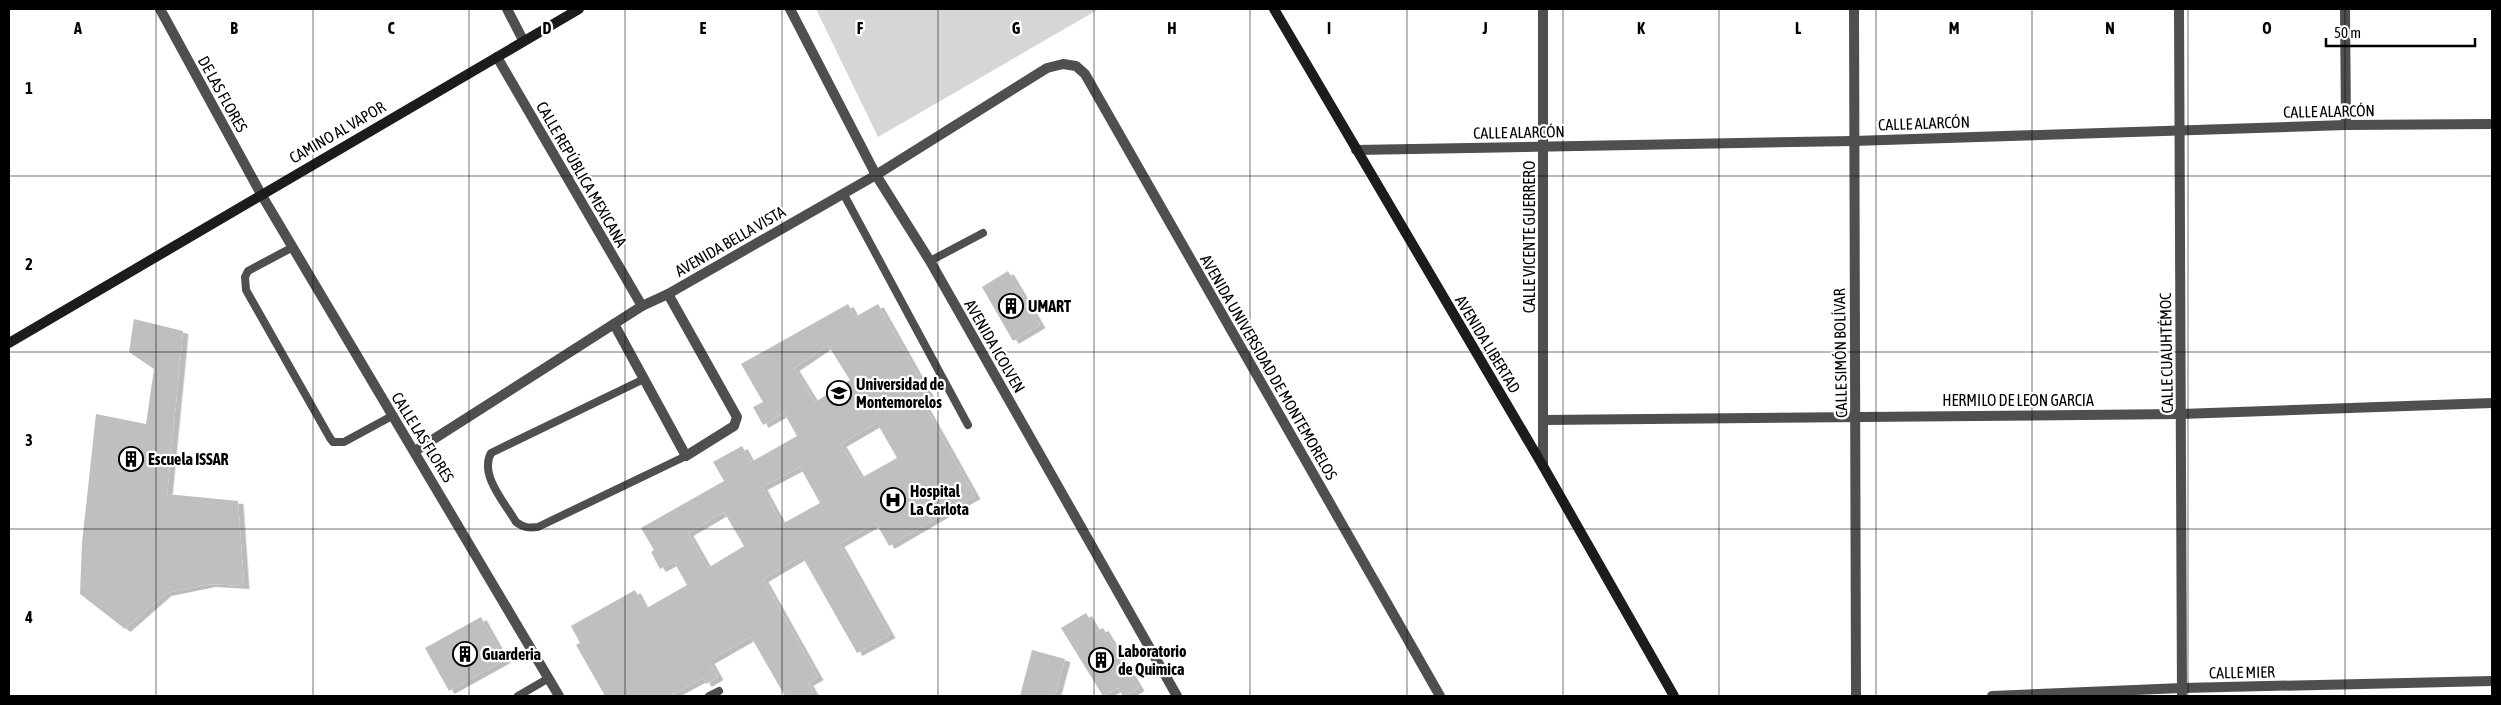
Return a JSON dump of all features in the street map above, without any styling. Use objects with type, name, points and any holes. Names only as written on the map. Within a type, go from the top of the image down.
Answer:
[{"type":"street","name":"DE LAS FLORES","points":[[160,9],[261,194]]},
{"type":"street","points":[[506,9],[524,40]]},
{"type":"street","name":"CAMINO AL VAPOR","points":[[9,342],[579,9]]},
{"type":"street","name":"AVENIDA ICOLVEN","points":[[790,9],[876,174],[930,262],[1176,696]]},
{"type":"street","name":"AVENIDA LIBERTAD","points":[[1274,9],[1543,466],[1674,696]]},
{"type":"street","name":"CALLE VICENTE GUERRERO","points":[[1543,9],[1543,466]]},
{"type":"street","name":"CALLE SIMÓN BOLÍVAR","points":[[1854,9],[1856,696]]},
{"type":"street","name":"CALLE CUAUHTÉMOC","points":[[2179,9],[2182,692]]},
{"type":"street","points":[[2345,9],[2346,125]]},
{"type":"street","name":"CALLE REPÚBLICA MEXICANA","points":[[497,57],[642,306]]},
{"type":"street","name":"AVENIDA BELLA VISTA","points":[[415,451],[642,306],[668,294],[876,174],[1047,68],[1063,64]]},
{"type":"street","name":"AVENIDA UNIVERSIDAD DE MONTEMORELOS","points":[[1063,64],[1076,66],[1085,74],[1440,696]]},
{"type":"street","name":"CALLE ALARCÓN","points":[[1356,150],[1853,141],[2179,129],[2492,124]]},
{"type":"street","name":"CALLE LAS FLORES","points":[[261,194],[559,696]]},
{"type":"street","points":[[614,324],[686,456],[734,426],[737,417],[668,294]]},
{"type":"street","name":"HERMILO DE LEON GARCIA","points":[[1544,420],[2181,414],[2492,403]]},
{"type":"street","name":"CALLE MIER","points":[[1992,696],[2182,692],[2492,681]]},
{"type":"lane","points":[[843,193],[968,425]]},
{"type":"lane","points":[[930,262],[983,233]]},
{"type":"lane","points":[[293,247],[248,271],[244,283],[246,290],[330,438],[333,442],[344,442],[392,416]]},
{"type":"lane","points":[[644,379],[491,453],[487,460],[488,474],[516,522],[523,527],[530,528],[538,527],[686,456]]},
{"type":"lane","points":[[518,696],[549,678]]},
{"type":"lane","points":[[709,696],[719,690]]},
{"type":"shaded area","points":[[816,9],[1099,9],[878,137]]},
{"type":"building","name":"UMART","points":[[1008,271],[1040,325],[1013,341],[982,287]]},
{"type":"building","name":"Hospital La Carlota","points":[[848,304],[855,317],[878,304],[928,393],[920,398],[975,496],[889,546],[876,523],[839,544],[890,635],[857,653],[802,556],[763,579],[818,677],[808,683],[813,692],[807,696],[785,696],[751,637],[709,661],[718,677],[706,684],[703,678],[670,696],[605,696],[576,645],[580,643],[571,626],[635,590],[645,609],[687,585],[674,562],[660,569],[651,552],[654,550],[641,528],[724,481],[713,462],[742,446],[751,462],[797,436],[784,413],[763,425],[753,407],[763,402],[741,364]],"holes":[[[828,345],[850,380],[815,402],[794,368]],[[877,423],[897,458],[861,478],[841,444]],[[800,467],[820,503],[782,524],[762,487]],[[724,512],[744,546],[708,568],[688,533]]]},
{"type":"building","name":"Escuela ISSAR","points":[[134,319],[183,331],[167,494],[238,501],[244,586],[210,584],[166,593],[125,629],[80,594],[82,543],[96,414],[146,424],[154,369],[129,352]]},
{"type":"building","name":"Laboratorio de Quimica","points":[[1086,613],[1097,631],[1103,628],[1139,688],[1126,696],[1123,696],[1118,688],[1103,696],[1061,628]]},
{"type":"building","name":"Guarderia","points":[[481,617],[505,660],[449,691],[425,648]]},
{"type":"building","points":[[1032,650],[1065,659],[1055,696],[1020,696]]},
{"type":"place","name":"UMART","points":[[1011,306]]},
{"type":"place","name":"Universidad de Montemorelos","points":[[839,393]]},
{"type":"place","name":"Escuela ISSAR","points":[[131,459]]},
{"type":"place","name":"Hospital La Carlota","points":[[893,500]]},
{"type":"place","name":"Guarderia","points":[[465,654]]},
{"type":"place","name":"Laboratorio de Quimica","points":[[1101,660]]}]
